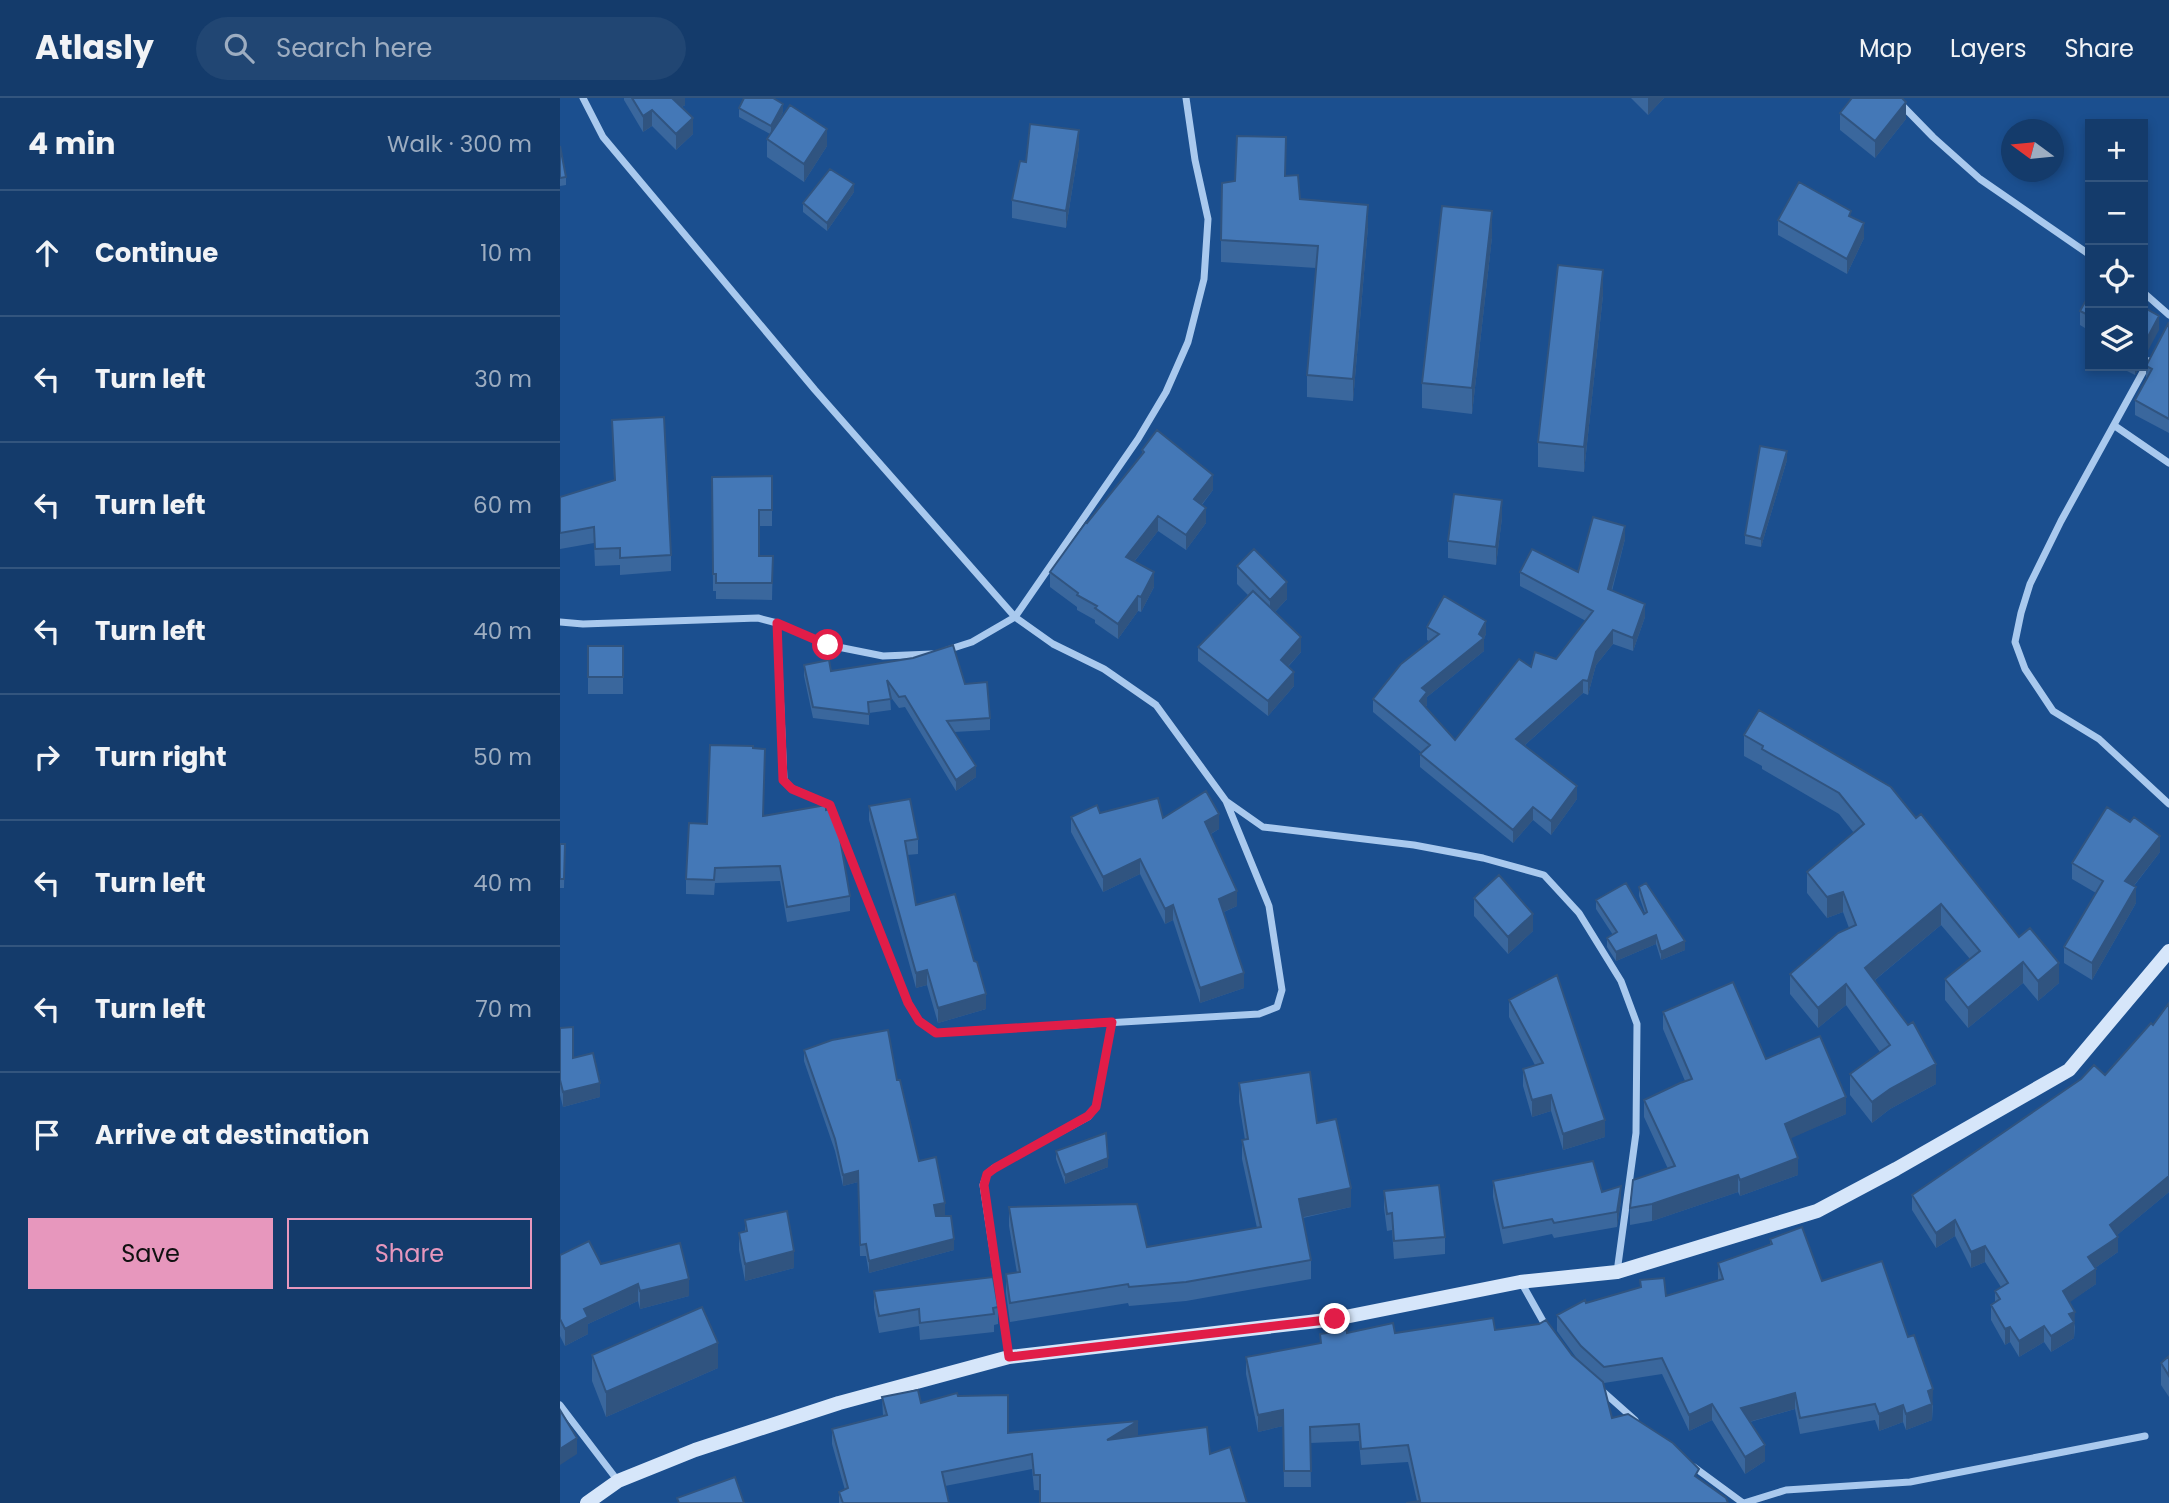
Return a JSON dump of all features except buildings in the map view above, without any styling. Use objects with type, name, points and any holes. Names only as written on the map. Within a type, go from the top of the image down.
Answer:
[{"type":"main road","points":[[587,1503],[618,1480],[695,1450],[839,1403],[1009,1357],[1335,1319],[1520,1282],[1616,1272],[1817,1211],[1896,1170],[2069,1070],[2169,951]]},
{"type":"street","points":[[583,98],[603,137],[815,390],[1015,617],[1053,644],[1104,668],[1156,705],[1226,801],[1269,906],[1282,990],[1277,1007],[1259,1014],[936,1033],[919,1021],[908,1003],[830,805],[792,789],[783,780],[777,623]]},
{"type":"street","points":[[560,622],[583,624],[758,618],[777,623],[828,645],[883,656],[933,654],[972,642],[1015,617],[1138,439],[1166,391],[1188,342],[1205,279],[1208,219],[1195,160],[1186,98]]},
{"type":"street","points":[[1895,98],[1980,179],[2085,252]]},
{"type":"street","points":[[2148,296],[2169,315]]},
{"type":"street","points":[[2151,358],[2067,509],[2030,583],[2015,642],[2025,669],[2053,711],[2099,739],[2169,804]]},
{"type":"street","points":[[2115,426],[2169,463]]},
{"type":"street","points":[[1226,801],[1264,827],[1414,845],[1483,858],[1544,874],[1579,913],[1621,981],[1637,1024],[1636,1133],[1616,1272]]},
{"type":"street","points":[[1009,1357],[984,1185],[987,1174],[1088,1116],[1096,1107],[1112,1022]]},
{"type":"street","points":[[1520,1282],[1553,1337]]},
{"type":"street","points":[[1596,1385],[1638,1422]]},
{"type":"street","points":[[560,1405],[618,1480]]},
{"type":"street","points":[[1687,1462],[1743,1503],[1786,1490],[1910,1482],[2145,1436]]},
{"type":"route","points":[[828,645],[777,623],[783,780],[792,789],[830,805],[908,1003],[919,1021],[936,1033],[1112,1022],[1096,1107],[1088,1116],[987,1174],[984,1185],[1009,1357],[1335,1319]]}]
